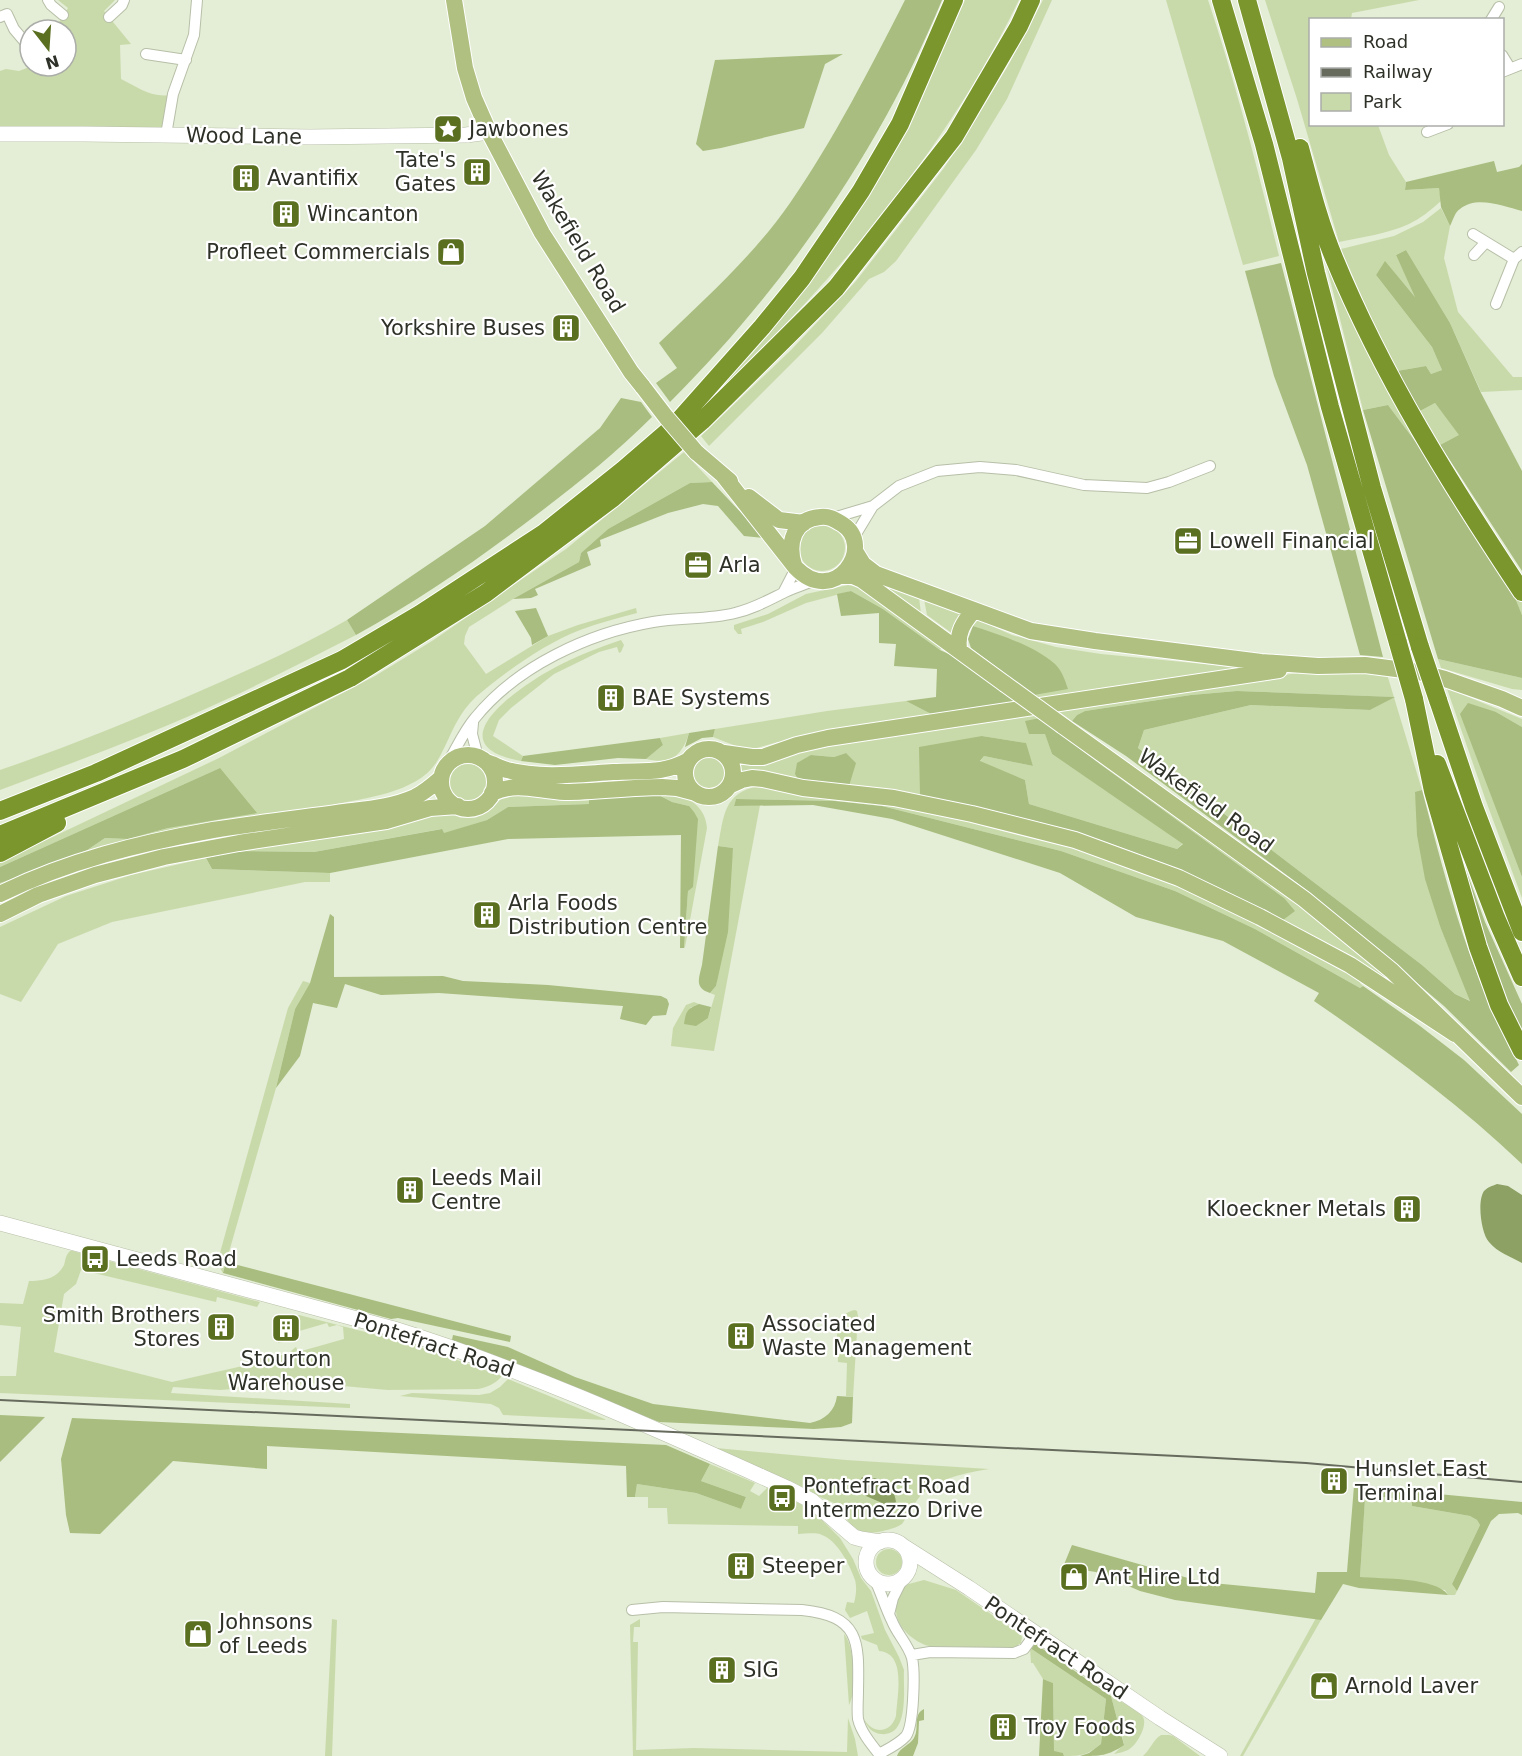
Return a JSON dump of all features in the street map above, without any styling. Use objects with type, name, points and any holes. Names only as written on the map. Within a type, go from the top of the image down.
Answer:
[{"type":"highway","points":[[0,811],[96,773],[342,660],[420,614],[544,533],[607,483],[674,426],[802,278],[861,191],[900,124],[954,0]]},
{"type":"highway","points":[[0,853],[183,759],[350,678],[486,593],[613,498],[702,420],[836,288],[954,137],[1019,26],[1031,0]]},
{"type":"highway","points":[[1221,0],[1264,144],[1330,407],[1414,699],[1440,775],[1496,918],[1522,977]]},
{"type":"highway","points":[[1247,0],[1281,83],[1333,255],[1360,317],[1421,434],[1459,497],[1522,592]]},
{"type":"highway","points":[[1247,0],[1291,158],[1316,273],[1372,488],[1420,647],[1474,807],[1522,932]]},
{"type":"highway","points":[[1414,699],[1433,791],[1478,947],[1499,1005],[1522,1051]]},
{"type":"highway","points":[[0,801],[174,738]]},
{"type":"highway","points":[[0,835],[183,759]]},
{"type":"main road","name":"Wakefield Road","points":[[454,0],[465,68],[474,98],[489,132],[542,233],[631,372],[696,452],[778,520],[804,523],[816,518],[833,518]]},
{"type":"main road","name":"Wood Lane","points":[[0,135],[310,137],[466,135],[489,132]]},
{"type":"main road","name":"Wakefield Road","points":[[723,475],[803,575],[815,580],[828,581],[841,576],[853,576],[862,580],[1304,899],[1392,971],[1522,1097]]},
{"type":"main road","points":[[833,518],[845,526],[863,564],[876,574],[1032,631],[1084,640],[1261,662],[1318,666],[1365,665],[1419,672],[1489,694],[1522,708]]},
{"type":"main road","points":[[795,566],[790,554],[791,542],[795,531],[804,523]]},
{"type":"main road","points":[[841,576],[853,560],[854,545]]},
{"type":"main road","points":[[959,649],[957,639],[974,610]]},
{"type":"main road","points":[[0,894],[79,862],[147,843],[214,830],[389,805],[415,797],[429,789],[459,756],[469,755],[514,771],[561,775],[615,771],[660,771],[677,767],[701,750],[763,757],[797,745],[828,738],[1318,666]]},
{"type":"main road","points":[[1489,694],[1508,693],[1522,696]]},
{"type":"main road","points":[[492,793],[519,786],[565,792],[662,787],[678,788],[704,797],[713,797],[726,791],[734,777],[730,760],[724,753]]},
{"type":"main road","points":[[0,914],[38,895],[94,874],[164,857],[239,843],[386,821],[442,806],[474,808],[488,800],[495,782],[492,771],[482,759]]},
{"type":"main road","points":[[689,760],[686,767],[687,782],[696,794]]},
{"type":"main road","points":[[444,771],[441,785],[446,798],[458,807]]},
{"type":"main road","points":[[731,785],[752,778],[803,788],[894,798],[972,814],[1075,840],[1179,878],[1260,916],[1350,965],[1455,1034]]},
{"type":"main road","name":"Pontefract Road","points":[[0,1223],[394,1329],[448,1346],[604,1407],[787,1488],[813,1501],[843,1529],[861,1539],[880,1542]]},
{"type":"main road","name":"Pontefract Road","points":[[843,1529],[871,1576]]},
{"type":"main road","points":[[891,1541],[903,1546],[907,1552],[910,1565],[903,1578],[892,1584],[879,1582],[871,1576],[867,1566],[867,1559],[874,1546],[880,1542],[891,1541]]},
{"type":"main road","name":"Pontefract Road","points":[[903,1546],[969,1588],[1160,1719],[1220,1756]]},
{"type":"main road","name":"Pontefract Road","points":[[903,1578],[916,1574],[932,1574],[953,1579]]},
{"type":"street","points":[[48,0],[51,6],[63,15]]},
{"type":"street","points":[[109,16],[122,5],[124,0]]},
{"type":"street","points":[[166,135],[173,94],[194,35],[197,0]]},
{"type":"street","points":[[1492,18],[1499,7]]},
{"type":"street","points":[[0,17],[7,15],[18,34]]},
{"type":"street","points":[[146,54],[186,60]]},
{"type":"street","points":[[1506,70],[1522,64]]},
{"type":"street","points":[[1427,132],[1443,126]]},
{"type":"street","points":[[1473,234],[1518,256],[1496,304]]},
{"type":"street","points":[[1474,255],[1486,242]]},
{"type":"street","points":[[833,518],[873,506],[899,486],[938,471],[980,467],[1016,470],[1084,486],[1147,488],[1210,466]]},
{"type":"street","points":[[854,545],[873,506]]},
{"type":"street","points":[[783,593],[795,566]]},
{"type":"street","points":[[444,771],[473,720],[494,698],[534,668],[566,650],[616,630],[669,619],[734,613],[759,606],[815,580]]},
{"type":"street","points":[[473,720],[472,734],[482,759]]},
{"type":"street","points":[[632,1610],[663,1607],[802,1610],[837,1617],[848,1627],[854,1640],[858,1655],[858,1716],[863,1731],[879,1754],[901,1740],[909,1731],[914,1665],[912,1655],[889,1614],[880,1589],[871,1576]]},
{"type":"street","points":[[889,1614],[893,1598],[903,1578]]},
{"type":"street","points":[[912,1655],[930,1652],[1014,1653],[1024,1649],[1035,1634]]},
{"type":"green space","points":[[58,0],[115,0],[104,11],[131,44],[120,45],[121,79],[157,95],[170,95],[163,128],[0,128],[0,71],[6,69],[18,71],[18,78],[78,78],[78,18],[62,18],[68,8]]},
{"type":"green space","points":[[965,0],[1019,0],[989,58],[955,113],[918,167],[878,219],[792,317],[700,409],[905,127]]},
{"type":"green space","points":[[1043,0],[1052,0],[1007,99],[976,150],[896,261],[884,272],[869,279],[822,333],[709,446],[701,436],[791,350],[856,281],[944,168],[1009,64]]},
{"type":"green space","points":[[1166,0],[1208,0],[1246,127],[1279,256],[1243,265]]},
{"type":"green space","points":[[1265,0],[1419,0],[1352,13],[1351,18],[1309,18],[1309,126],[1378,126],[1389,155],[1406,182],[1405,190],[1439,188],[1441,201],[1430,211],[1401,227],[1339,242]]},
{"type":"green space","points":[[1441,208],[1450,226],[1444,258],[1458,312],[1513,377],[1522,377],[1522,390],[1481,392],[1450,323],[1406,250],[1396,255],[1417,299],[1385,262],[1376,275],[1432,347],[1442,370],[1431,374],[1426,366],[1397,371],[1375,327],[1341,249],[1394,236],[1423,222]]},
{"type":"green space","points":[[1320,240],[1522,597],[1522,615],[1514,595],[1464,521],[1418,445],[1388,405],[1363,410]]},
{"type":"green space","points":[[1435,403],[1460,435],[1440,445],[1420,411]]},
{"type":"green space","points":[[684,452],[712,482],[690,483],[608,529],[581,553],[579,562],[469,627],[464,644],[486,674],[548,636],[636,608],[637,613],[594,625],[558,640],[498,679],[464,710],[436,763],[416,781],[403,788],[374,797],[332,805],[331,808],[295,813],[0,889],[0,883],[4,881],[80,855],[105,838],[128,839],[168,828],[220,768],[0,867],[0,862],[219,758],[375,676],[432,641],[566,549]]},
{"type":"green space","points":[[827,525],[839,531],[844,539],[844,557],[839,565],[831,570],[817,571],[809,568],[802,561],[799,543],[802,535],[809,528]]},
{"type":"green space","points":[[875,581],[919,597],[921,614]]},
{"type":"green space","points":[[848,585],[858,587],[942,647],[940,650],[883,609],[851,591],[806,603],[741,629],[742,634],[738,634],[734,629],[734,625],[768,614],[806,594]]},
{"type":"green space","points":[[924,599],[965,614],[953,634],[927,615]]},
{"type":"green space","points":[[347,620],[356,635],[258,684],[141,736],[0,790],[0,770],[191,695],[290,650]]},
{"type":"green space","points":[[978,620],[1012,635],[1056,647],[1101,654],[1245,668],[1041,700],[1034,695],[1055,665],[1016,642],[973,626]]},
{"type":"green space","points":[[621,640],[624,645],[621,652],[619,653],[617,647],[599,652],[554,674],[499,720],[493,736],[523,756],[521,761],[496,753],[484,742],[484,730],[491,716],[522,688],[562,664]]},
{"type":"green space","points":[[1438,659],[1522,678],[1522,690],[1441,668]]},
{"type":"green space","points":[[1386,671],[1394,697],[1237,691],[1191,695],[1085,711],[1072,721],[1054,708],[1305,672]]},
{"type":"green space","points":[[1445,683],[1466,696],[1522,719],[1522,727],[1496,712],[1504,829],[1522,877],[1522,898],[1486,801]]},
{"type":"green space","points":[[1394,697],[1422,790],[1415,793],[1441,929],[1471,1001],[1455,994],[1422,965],[1138,748],[1144,730],[1251,705],[1370,710]]},
{"type":"green space","points":[[906,701],[935,716],[780,745],[778,742],[753,749],[741,748],[713,737],[715,729]]},
{"type":"green space","points":[[1031,711],[1040,718],[1052,754],[1183,843],[1177,849],[1029,804],[1025,780],[980,762],[984,756],[1033,766],[1025,743],[982,736],[920,795],[849,786],[846,753],[834,757],[811,755],[799,781],[759,770],[742,771],[740,763],[809,747]]},
{"type":"green space","points":[[1058,731],[1251,867],[1387,973],[1382,981],[1283,920],[1284,898]]},
{"type":"green space","points":[[689,733],[683,748],[674,757],[662,761],[646,759],[663,745],[660,738]]},
{"type":"green space","points":[[709,755],[721,760],[726,772],[721,784],[709,789],[697,784],[692,772],[697,760]]},
{"type":"green space","points":[[467,761],[481,767],[487,781],[481,795],[467,801],[453,795],[447,781],[453,767]]},
{"type":"green space","points":[[759,786],[869,799],[1047,837],[1201,893],[1362,980],[1360,983],[1363,986],[1360,988],[1255,929],[1175,891],[1061,851],[882,806],[835,801],[736,799],[734,806],[760,805],[714,1051],[671,1046],[673,1028],[686,1005],[694,1002],[699,1004],[690,1008],[708,1018],[715,995],[710,993],[716,986],[733,848],[718,846],[722,825],[727,807],[732,800],[747,789]]},
{"type":"green space","points":[[512,793],[589,798],[589,804],[508,807],[487,820],[443,834],[441,829],[314,852],[238,851],[433,813],[476,814],[489,809]]},
{"type":"green space","points":[[656,793],[690,800],[702,811],[707,828],[684,948],[688,891],[689,806],[672,802]]},
{"type":"green space","points":[[206,858],[212,869],[330,873],[330,882],[305,882],[112,922],[58,944],[21,1002],[0,994],[0,927],[66,896],[131,875]]},
{"type":"green space","points":[[303,981],[310,983],[295,1009],[276,1088],[223,1273],[218,1260],[288,1008]]},
{"type":"green space","points":[[70,1251],[260,1302],[257,1307],[217,1297],[216,1302],[81,1270],[76,1284],[64,1294],[54,1352],[172,1382],[261,1362],[273,1355],[286,1355],[296,1347],[298,1352],[344,1339],[343,1327],[337,1325],[329,1327],[327,1323],[282,1336],[283,1342],[278,1343],[282,1330],[288,1331],[289,1327],[284,1325],[286,1320],[299,1315],[412,1344],[502,1376],[491,1385],[478,1389],[388,1390],[309,1383],[220,1390],[173,1387],[171,1393],[350,1404],[350,1408],[0,1393],[0,1376],[16,1376],[21,1327],[0,1325],[0,1303],[23,1304],[29,1281],[44,1280],[54,1276],[61,1270]]},
{"type":"green space","points":[[855,1310],[858,1316],[853,1397],[846,1396],[847,1363],[838,1362],[837,1331],[842,1317]]},
{"type":"green space","points":[[508,1379],[607,1420],[503,1415],[499,1408],[491,1404],[400,1396],[412,1393],[479,1395],[490,1393]]},
{"type":"green space","points":[[705,1447],[846,1460],[989,1469],[963,1474],[938,1483],[923,1493],[902,1524],[883,1531],[867,1532],[851,1525],[841,1506]]},
{"type":"green space","points":[[710,1464],[755,1483],[750,1491],[759,1496],[767,1488],[805,1506],[840,1538],[861,1578],[871,1591],[885,1630],[904,1670],[901,1720],[897,1728],[890,1733],[881,1734],[872,1731],[864,1719],[877,1730],[886,1729],[894,1722],[898,1687],[897,1667],[894,1659],[879,1651],[877,1645],[862,1639],[861,1636],[874,1633],[867,1611],[850,1618],[845,1610],[847,1602],[854,1603],[856,1583],[846,1560],[833,1542],[819,1534],[798,1534],[798,1526],[668,1524],[667,1508],[648,1508],[648,1497],[635,1497],[637,1484],[696,1493],[741,1509],[746,1497],[701,1481]]},
{"type":"green space","points":[[1369,1495],[1412,1501],[1412,1506],[1470,1516],[1477,1520],[1480,1525],[1452,1584],[1457,1591],[1455,1595],[1448,1595],[1445,1590],[1360,1577],[1365,1498]]},
{"type":"green space","points":[[889,1549],[898,1553],[902,1562],[898,1571],[889,1575],[880,1571],[876,1562],[880,1553]]},
{"type":"green space","points":[[924,1580],[956,1590],[1020,1634],[1021,1643],[1014,1648],[929,1646],[915,1639],[899,1622],[896,1606],[905,1585]]},
{"type":"green space","points":[[1316,1618],[1321,1620],[1243,1756],[1240,1756]]},
{"type":"green space","points":[[332,1619],[337,1620],[332,1756],[325,1756]]},
{"type":"green space","points":[[640,1619],[640,1627],[634,1627],[633,1642],[638,1642],[636,1750],[694,1748],[847,1752],[848,1718],[858,1756],[633,1756],[630,1625]]},
{"type":"green space","points":[[844,1634],[851,1649],[854,1669],[852,1698],[849,1705]]},
{"type":"green space","points":[[1030,1648],[1106,1699],[1101,1744],[1092,1751],[1070,1756],[1054,1752],[1053,1683],[1043,1679],[1031,1663]]},
{"type":"green space","points":[[1111,1696],[1137,1711],[1144,1721],[1143,1730],[1134,1744],[1128,1750],[1114,1754],[1124,1744]]},
{"type":"green space","points":[[1161,1735],[1173,1736],[1200,1756],[1143,1756]]},
{"type":"shaded area","points":[[905,0],[942,0],[890,110],[826,214],[790,264],[712,358],[670,402],[656,383],[677,368],[659,343],[745,259],[790,203],[836,129]]},
{"type":"shaded area","points":[[843,54],[825,64],[804,128],[703,151],[696,144],[715,60]]},
{"type":"shaded area","points":[[1494,161],[1497,172],[1519,167],[1522,164],[1522,211],[1499,204],[1474,203],[1458,210],[1450,226],[1441,207],[1439,188],[1405,190],[1406,182]]},
{"type":"shaded area","points":[[1406,250],[1450,323],[1481,393],[1522,471],[1522,571],[1440,445],[1459,435],[1435,403],[1420,411],[1397,371],[1426,366],[1431,374],[1442,370],[1432,347],[1376,275],[1385,261],[1415,297],[1396,255]]},
{"type":"shaded area","points":[[1281,263],[1383,657],[1360,655],[1307,465],[1274,376],[1245,271]]},
{"type":"shaded area","points":[[621,398],[641,402],[652,417],[589,473],[503,540],[420,597],[356,635],[347,620],[485,526],[600,428]]},
{"type":"shaded area","points":[[1388,405],[1418,445],[1464,521],[1514,595],[1522,615],[1522,678],[1438,659],[1363,410]]},
{"type":"shaded area","points":[[712,482],[765,538],[744,536],[718,506],[703,504],[668,513],[600,540],[601,546],[587,552],[591,565],[535,589],[538,595],[531,598],[513,599],[579,562],[581,553],[608,529],[690,483]]},
{"type":"shaded area","points":[[851,591],[883,609],[940,650],[951,655],[1020,702],[935,716],[906,701],[936,697],[937,669],[894,666],[896,644],[879,643],[879,613],[841,616],[837,594]]},
{"type":"shaded area","points":[[536,608],[548,636],[532,645],[531,638],[515,611]]},
{"type":"shaded area","points":[[973,626],[1037,651],[1060,670],[1068,689],[1034,695],[971,648],[968,639]]},
{"type":"shaded area","points":[[1237,691],[1395,697],[1370,710],[1251,705],[1144,730],[1138,748],[1422,965],[1455,994],[1470,1001],[1441,929],[1425,879],[1417,835],[1415,792],[1422,790],[1448,886],[1471,958],[1498,1023],[1519,1065],[1511,1072],[1444,1006],[1308,891],[1126,756],[1072,721],[1085,711],[1191,695]]},
{"type":"shaded area","points":[[1468,703],[1496,712],[1522,727],[1522,877],[1460,714]]},
{"type":"shaded area","points":[[1040,718],[1284,898],[1295,911],[1283,920],[1186,874],[1085,835],[920,795],[919,747],[982,736],[1026,743],[1033,766],[984,756],[980,761],[1025,780],[1029,804],[1177,849],[1183,844],[1052,754],[1045,734],[1029,734],[1025,721]]},
{"type":"shaded area","points":[[715,729],[713,737],[702,738],[685,747],[689,733]]},
{"type":"shaded area","points":[[660,738],[663,745],[646,759],[618,758],[555,765],[521,761],[523,756]]},
{"type":"shaded area","points":[[846,753],[856,763],[849,786],[799,781],[795,774],[797,763],[811,755],[834,757]]},
{"type":"shaded area","points":[[220,768],[257,813],[168,828],[128,839],[105,838],[80,855],[0,883],[0,867]]},
{"type":"shaded area","points":[[655,793],[672,802],[689,806],[698,819],[693,887],[688,891],[684,948],[680,948],[681,835],[508,839],[330,873],[212,869],[206,858],[238,851],[314,852],[442,829],[444,833],[487,820],[508,807],[589,804],[589,798]]},
{"type":"shaded area","points":[[736,799],[835,801],[882,806],[1061,851],[1175,891],[1255,929],[1360,988],[1363,986],[1464,1060],[1522,1114],[1522,1164],[1421,1078],[1314,1001],[1319,993],[1223,941],[1136,917],[1060,873],[892,819],[813,805],[734,806]]},
{"type":"shaded area","points":[[1447,818],[1485,922],[1522,1004],[1522,1040],[1500,992]]},
{"type":"shaded area","points":[[718,846],[733,848],[728,932],[716,986],[710,993],[702,988],[699,978]]},
{"type":"shaded area","points":[[330,914],[334,917],[334,977],[443,976],[463,981],[548,985],[661,996],[667,999],[669,1004],[666,1015],[653,1016],[646,1025],[620,1019],[623,1006],[439,993],[381,995],[345,984],[337,1008],[313,1003],[300,1056],[276,1088],[295,1009],[310,983]]},
{"type":"shaded area","points":[[699,1004],[711,1007],[708,1018],[696,1026],[684,1024],[688,1011]]},
{"type":"shaded area","points":[[1497,1184],[1508,1186],[1522,1195],[1522,1263],[1496,1249],[1486,1238],[1484,1232],[1480,1209],[1482,1196],[1484,1191]]},
{"type":"shaded area","points":[[226,1262],[511,1336],[510,1342],[398,1318],[391,1319],[223,1273]]},
{"type":"shaded area","points":[[453,1335],[508,1347],[575,1377],[653,1404],[810,1423],[828,1414],[837,1396],[853,1397],[852,1423],[841,1427],[814,1429],[659,1422],[452,1340]]},
{"type":"shaded area","points":[[0,1415],[45,1417],[0,1462]]},
{"type":"shaded area","points":[[72,1418],[666,1445],[710,1464],[701,1481],[746,1497],[741,1509],[696,1493],[637,1484],[635,1497],[627,1497],[626,1466],[267,1446],[267,1469],[173,1461],[100,1534],[70,1533],[61,1459]]},
{"type":"shaded area","points":[[862,1477],[885,1482],[892,1489],[896,1502],[889,1506],[866,1496],[861,1491],[859,1483]]},
{"type":"shaded area","points":[[1354,1486],[1522,1502],[1522,1515],[1518,1513],[1499,1514],[1491,1521],[1457,1591],[1452,1584],[1480,1525],[1477,1520],[1470,1516],[1412,1506],[1412,1501],[1369,1495],[1365,1499],[1360,1577],[1420,1582],[1442,1589],[1448,1595],[1359,1588],[1343,1584],[1321,1620],[1175,1600],[1140,1591],[1096,1572],[1063,1567],[1072,1545],[1202,1582],[1315,1593],[1317,1572],[1347,1572]]},
{"type":"shaded area","points":[[1034,1645],[1111,1696],[1124,1745],[1104,1755],[1080,1756],[1089,1753],[1101,1744],[1106,1699],[1030,1648]]},
{"type":"shaded area","points":[[1043,1679],[1053,1683],[1054,1751],[1063,1753],[1064,1756],[1039,1756]]},
{"type":"shaded area","points":[[924,1709],[924,1720],[919,1721],[918,1743],[913,1756],[897,1756],[914,1738],[918,1715]]},
{"type":"railway","points":[[0,1400],[1198,1457],[1306,1463],[1522,1482]]},
{"type":"place","name":"Jawbones","points":[[448,129]]},
{"type":"place","name":"Tate's Gates","points":[[477,172]]},
{"type":"place","name":"Avantifix","points":[[246,178]]},
{"type":"place","name":"Wincanton","points":[[286,214]]},
{"type":"place","name":"Profleet Commercials","points":[[451,252]]},
{"type":"place","name":"Yorkshire Buses","points":[[566,328]]},
{"type":"place","name":"Lowell Financial","points":[[1188,541]]},
{"type":"place","name":"Arla","points":[[698,565]]},
{"type":"place","name":"BAE Systems","points":[[611,698]]},
{"type":"place","name":"Arla Foods Distribution Centre","points":[[487,915]]},
{"type":"place","name":"Leeds Mail Centre","points":[[410,1190]]},
{"type":"place","name":"Kloeckner Metals","points":[[1407,1209]]},
{"type":"place","name":"Leeds Road","points":[[95,1259]]},
{"type":"place","name":"Smith Brothers Stores","points":[[221,1327]]},
{"type":"place","name":"Stourton Warehouse","points":[[286,1328]]},
{"type":"place","name":"Associated Waste Management","points":[[741,1336]]},
{"type":"place","name":"Hunslet East Terminal","points":[[1334,1481]]},
{"type":"place","name":"Pontefract Road Intermezzo Drive","points":[[782,1498]]},
{"type":"place","name":"Steeper","points":[[741,1566]]},
{"type":"place","name":"Ant Hire Ltd","points":[[1074,1577]]},
{"type":"place","name":"Johnsons of Leeds","points":[[198,1634]]},
{"type":"place","name":"SIG","points":[[722,1670]]},
{"type":"place","name":"Arnold Laver","points":[[1324,1686]]},
{"type":"place","name":"Troy Foods","points":[[1003,1727]]}]
